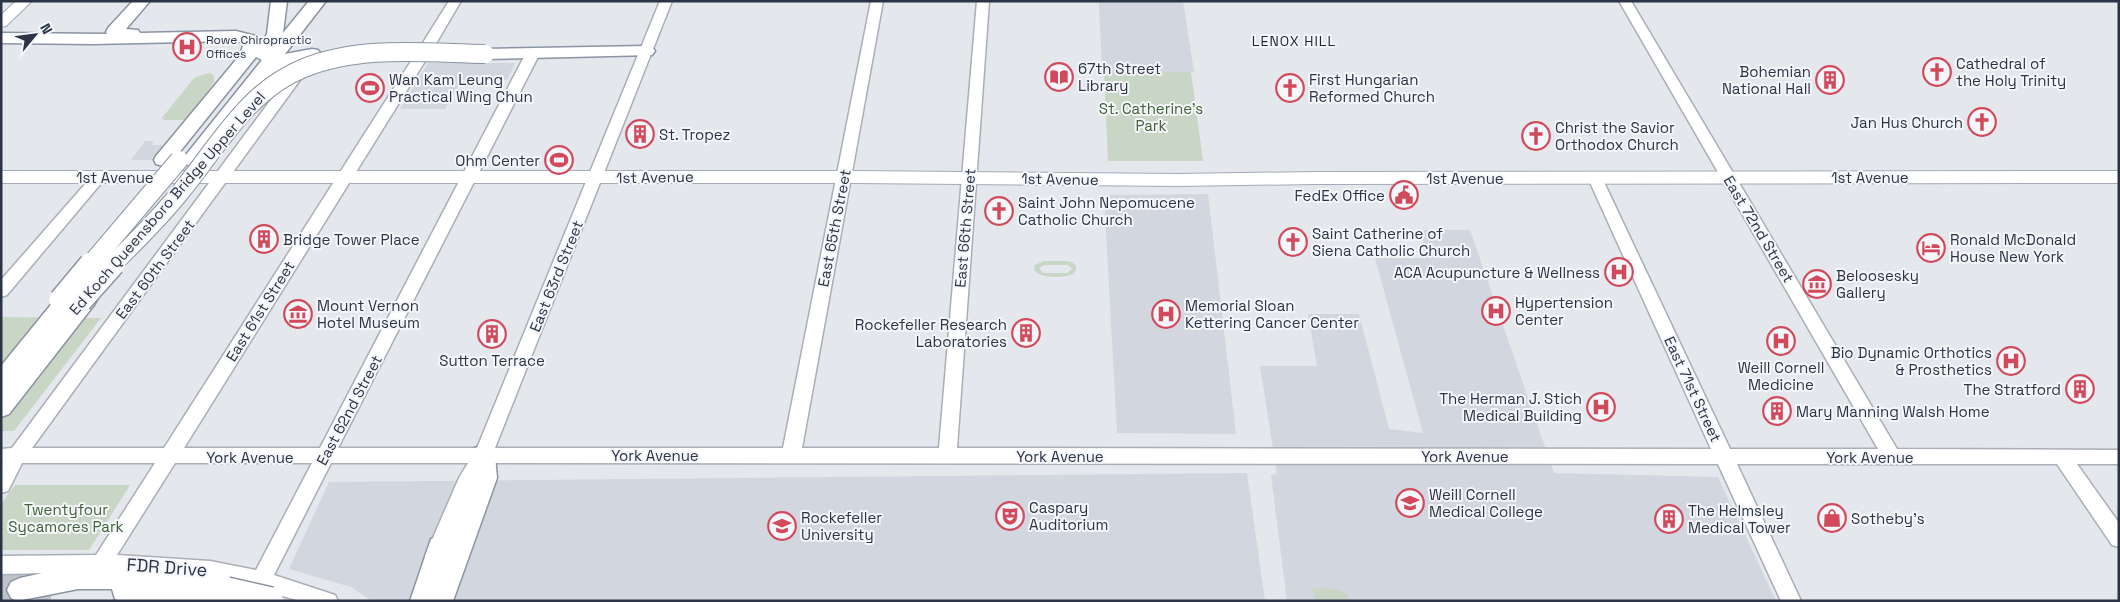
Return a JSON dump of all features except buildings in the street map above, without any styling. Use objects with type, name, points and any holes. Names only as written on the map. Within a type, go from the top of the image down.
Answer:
[{"type":"highway","points":[[142,1],[114,33],[166,38]]},
{"type":"highway","points":[[1,408],[86,300],[129,251],[269,47],[275,34],[279,1]]},
{"type":"highway","points":[[191,160],[318,1]]},
{"type":"highway","points":[[279,48],[311,24],[331,1]]},
{"type":"highway","name":"Ed Koch Queensboro Bridge Upper Level","points":[[1,382],[88,271],[139,191],[242,65],[253,48],[251,41],[242,37],[166,38]]},
{"type":"highway","points":[[1,38],[166,38]]},
{"type":"highway","name":"Ed Koch Queensboro Bridge Upper Level","points":[[1,400],[90,289],[177,196],[248,106],[273,84],[311,66],[352,56],[381,54],[533,54],[646,51]]},
{"type":"highway","points":[[1,374],[274,67],[292,57],[312,54]]},
{"type":"highway","points":[[440,601],[485,478],[483,455]]},
{"type":"highway","points":[[423,601],[440,547]]},
{"type":"highway","points":[[64,570],[101,564]]},
{"type":"highway","name":"FDR Drive","points":[[11,590],[133,584],[211,596],[266,595]]},
{"type":"main road","points":[[1,23],[25,1]]},
{"type":"main road","name":"East 61st Street","points":[[101,564],[455,1]]},
{"type":"main road","name":"East 63rd Street","points":[[440,547],[468,478],[483,455],[666,1]]},
{"type":"main road","name":"East 65th Street","points":[[791,456],[877,1]]},
{"type":"main road","name":"East 66th Street","points":[[947,456],[983,1]]},
{"type":"main road","name":"East 72nd Street","points":[[1625,1],[1892,457]]},
{"type":"main road","points":[[312,54],[341,53]]},
{"type":"main road","name":"East 60th Street","points":[[1,485],[9,456],[223,177],[312,54]]},
{"type":"main road","name":"East 62nd Street","points":[[266,595],[324,457],[533,54]]},
{"type":"main road","name":"1st Avenue","points":[[1,177],[844,177],[1178,180],[2119,177]]},
{"type":"main road","points":[[1,291],[98,178]]},
{"type":"main road","name":"East 71st Street","points":[[1594,178],[1791,601]]},
{"type":"main road","name":"York Avenue","points":[[9,456],[2119,457]]},
{"type":"main road","points":[[2062,457],[2119,539]]},
{"type":"main road","points":[[413,601],[440,547]]},
{"type":"main road","name":"FDR Drive","points":[[1,565],[137,564],[187,568],[266,595],[328,601]]},
{"type":"shaded area","points":[[1099,1],[1183,1],[1194,72],[1102,72]]},
{"type":"shaded area","points":[[428,63],[515,63],[507,80],[462,80],[445,109],[400,109],[416,83],[420,80],[418,79]]},
{"type":"shaded area","points":[[145,141],[154,141],[152,145],[169,145],[156,160],[131,160]]},
{"type":"shaded area","name":"Memorial Sloan Kettering Cancer Center","points":[[1208,194],[1236,434],[1117,433],[1104,195]]},
{"type":"shaded area","points":[[1422,230],[1470,230],[1554,473],[1718,477],[1776,601],[1287,601],[1271,475],[1277,474],[1260,366],[1317,366],[1308,314],[1359,314],[1389,429],[1423,433],[1375,258],[1425,258]]},
{"type":"shaded area","name":"Rockefeller University","points":[[1247,473],[1265,601],[372,601],[351,587],[289,569],[329,482]]},
{"type":"green space","name":"St. Catherine's Park","points":[[1104,72],[1191,72],[1203,161],[1108,161]]},
{"type":"green space","points":[[210,73],[214,76],[214,82],[208,91],[214,91],[189,120],[164,120],[162,118],[194,78]]},
{"type":"green space","points":[[1044,261],[1072,262],[1076,266],[1076,270],[1073,274],[1063,276],[1052,277],[1042,275],[1034,270],[1035,265]],"holes":[[[1044,265],[1068,265],[1072,269],[1067,273],[1043,273],[1039,268]]]},
{"type":"green space","points":[[1,317],[101,318],[14,431],[1,431]]},
{"type":"green space","name":"Twentyfour Sycamores Park","points":[[15,485],[130,485],[89,550],[1,550],[1,504]]},
{"type":"green space","points":[[1313,589],[1339,590],[1350,601],[1315,601]]},
{"type":"tunnel","points":[[1,583],[43,575]]},
{"type":"tunnel","points":[[1,599],[51,601]]},
{"type":"place","name":"Rowe Chiropractic Offices","points":[[187,47]]},
{"type":"place","name":"Cathedral of the Holy Trinity","points":[[1937,72]]},
{"type":"place","name":"67th Street Library","points":[[1059,77]]},
{"type":"place","name":"Bohemian National Hall","points":[[1830,80]]},
{"type":"place","name":"Wan Kam Leung Practical Wing Chun","points":[[370,88]]},
{"type":"place","name":"First Hungarian Reformed Church","points":[[1290,88]]},
{"type":"place","name":"Jan Hus Church","points":[[1982,122]]},
{"type":"place","name":"St. Tropez","points":[[640,134]]},
{"type":"place","name":"Christ the Savior Orthodox Church","points":[[1536,136]]},
{"type":"place","name":"Ohm Center","points":[[559,160]]},
{"type":"place","name":"FedEx Office","points":[[1404,195]]},
{"type":"place","name":"Saint John Nepomucene Catholic Church","points":[[999,211]]},
{"type":"place","name":"Bridge Tower Place","points":[[264,239]]},
{"type":"place","name":"Saint Catherine of Siena Catholic Church","points":[[1293,242]]},
{"type":"place","name":"Ronald McDonald House New York","points":[[1931,248]]},
{"type":"place","name":"ACA Acupuncture & Wellness","points":[[1619,272]]},
{"type":"place","name":"Beloosesky Gallery","points":[[1817,284]]},
{"type":"place","name":"Hypertension Center","points":[[1496,311]]},
{"type":"place","name":"Mount Vernon Hotel Museum","points":[[298,314]]},
{"type":"place","name":"Memorial Sloan Kettering Cancer Center","points":[[1166,314]]},
{"type":"place","name":"Rockefeller Research Laboratories","points":[[1026,333]]},
{"type":"place","name":"Sutton Terrace","points":[[492,334]]},
{"type":"place","name":"Weill Cornell Medicine","points":[[1781,341]]},
{"type":"place","name":"Bio Dynamic Orthotics & Prosthetics","points":[[2011,361]]},
{"type":"place","name":"The Stratford","points":[[2080,389]]},
{"type":"place","name":"The Herman J. Stich Medical Building","points":[[1601,407]]},
{"type":"place","name":"Mary Manning Walsh Home","points":[[1777,411]]},
{"type":"place","name":"Weill Cornell Medical College","points":[[1410,503]]},
{"type":"place","name":"Caspary Auditorium","points":[[1010,516]]},
{"type":"place","name":"Sotheby's","points":[[1832,518]]},
{"type":"place","name":"The Helmsley Medical Tower","points":[[1669,519]]},
{"type":"place","name":"Rockefeller University","points":[[782,526]]},
{"type":"district","name":"LENOX HILL","points":[[1294,41]]}]
